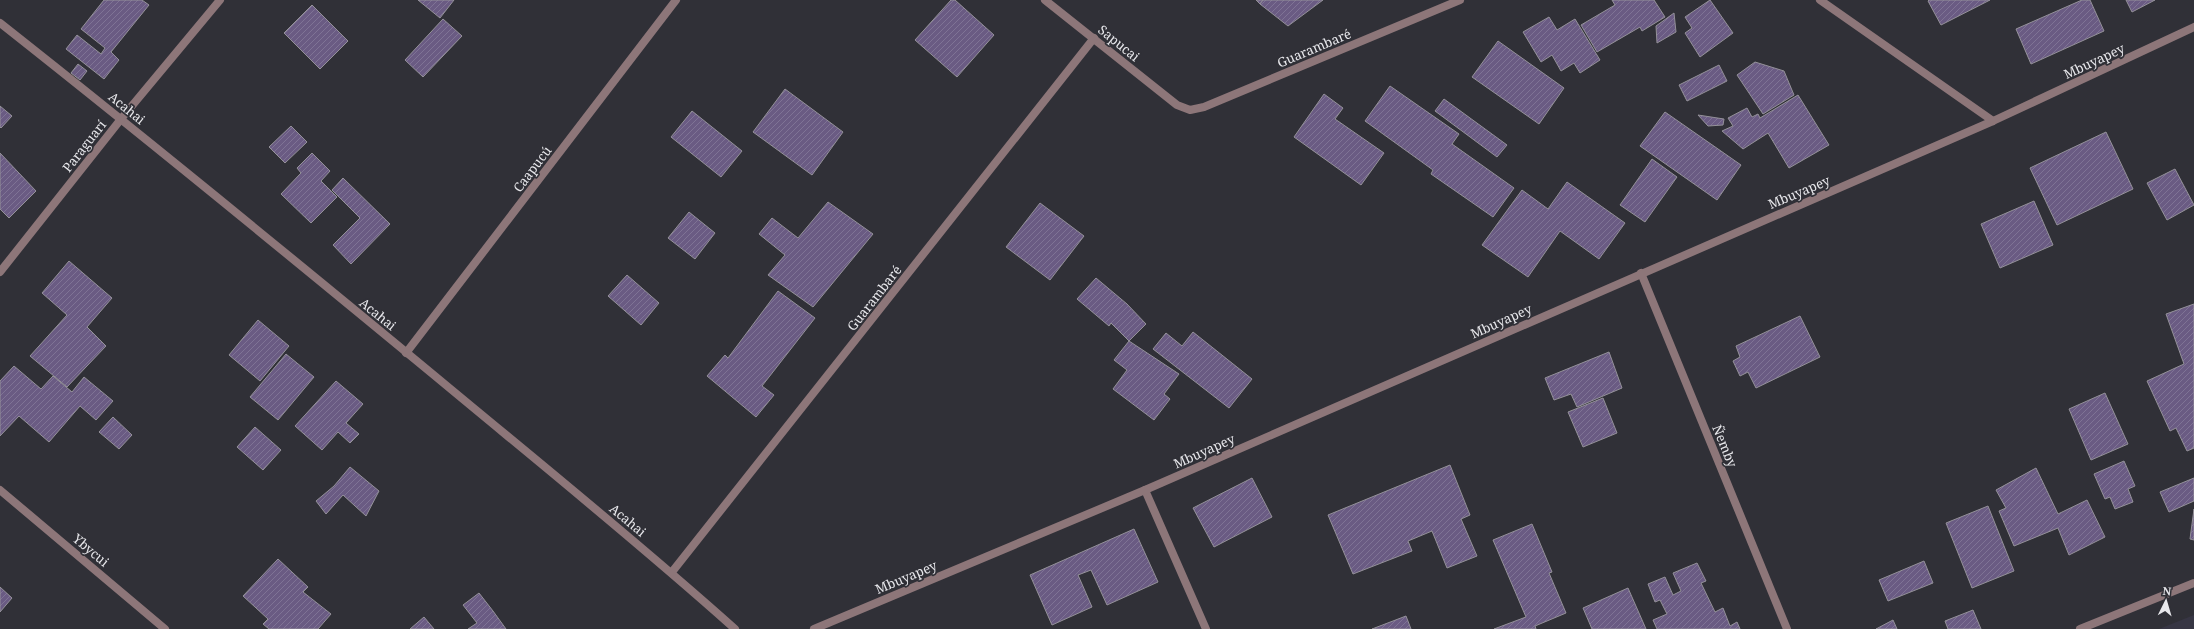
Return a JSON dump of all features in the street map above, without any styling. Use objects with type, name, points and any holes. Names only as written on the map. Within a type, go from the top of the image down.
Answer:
[{"type":"street","name":"Paraguarí","points":[[0,272],[121,119],[220,0]]},
{"type":"street","name":"Caapucú","points":[[406,353],[676,0]]},
{"type":"street","name":"Sapucai","points":[[1045,0],[1177,105]]},
{"type":"street","name":"Guarambaré","points":[[1177,105],[1190,110],[1204,107],[1460,0]]},
{"type":"street","points":[[1820,0],[1994,121]]},
{"type":"street","name":"Acahai","points":[[0,23],[121,119],[672,572],[736,629]]},
{"type":"street","name":"Mbuyapey","points":[[814,629],[1145,490],[1641,273],[1994,121],[2194,27]]},
{"type":"street","name":"Guarambaré","points":[[672,572],[1094,38]]},
{"type":"street","name":"Ñemby","points":[[1641,273],[1787,629]]},
{"type":"street","name":"Ybycui","points":[[0,490],[165,629]]},
{"type":"street","points":[[1145,490],[1206,629]]},
{"type":"street","points":[[2080,629],[2194,583]]},
{"type":"shaded area","points":[[2194,615],[2194,629],[2159,629]]},
{"type":"building","points":[[104,0],[142,0],[149,5],[111,52],[119,60],[104,79],[66,49],[77,35],[101,54],[105,48],[81,29]]},
{"type":"building","points":[[418,0],[454,0],[440,18]]},
{"type":"building","points":[[951,0],[955,0],[994,35],[957,77],[915,40]]},
{"type":"building","points":[[1256,0],[1263,0],[1260,4]]},
{"type":"building","points":[[1263,0],[1323,0],[1288,26],[1260,4]]},
{"type":"building","points":[[1612,0],[1654,0],[1665,17],[1642,31],[1640,27],[1597,52],[1581,25],[1615,5]]},
{"type":"building","points":[[1710,0],[1733,33],[1700,57],[1685,33],[1692,28],[1685,17]]},
{"type":"building","points":[[1929,0],[1990,0],[1941,25],[1928,1]]},
{"type":"building","points":[[2082,0],[2090,0],[2104,31],[2031,64],[2016,29]]},
{"type":"building","points":[[2126,0],[2155,0],[2132,12]]},
{"type":"building","points":[[312,5],[348,41],[320,69],[284,33]]},
{"type":"building","points":[[1674,13],[1676,32],[1657,43],[1656,26]]},
{"type":"building","points":[[1549,17],[1557,30],[1575,19],[1600,60],[1580,73],[1574,63],[1561,71],[1552,55],[1541,62],[1523,32]]},
{"type":"building","points":[[443,19],[462,36],[423,77],[405,60]]},
{"type":"building","points":[[1498,41],[1564,88],[1539,124],[1472,77]]},
{"type":"building","points":[[1755,62],[1784,71],[1794,95],[1763,114],[1737,75]]},
{"type":"building","points":[[78,64],[87,71],[80,80],[71,73]]},
{"type":"building","points":[[1719,65],[1727,81],[1687,101],[1679,85]]},
{"type":"building","points":[[1390,86],[1459,134],[1452,144],[1514,188],[1493,217],[1431,174],[1433,170],[1365,121]]},
{"type":"building","points":[[785,89],[843,132],[812,175],[753,132]]},
{"type":"building","points":[[1324,94],[1343,108],[1335,119],[1384,153],[1361,185],[1294,137]]},
{"type":"building","points":[[1798,95],[1829,145],[1789,168],[1768,133],[1743,149],[1722,131],[1733,126],[1728,118],[1747,108],[1752,117],[1758,114],[1760,118]]},
{"type":"building","points":[[1444,99],[1507,145],[1497,157],[1435,111]]},
{"type":"building","points":[[0,106],[12,116],[1,128],[0,127]]},
{"type":"building","points":[[692,111],[742,151],[721,177],[671,137]]},
{"type":"building","points":[[1665,112],[1741,165],[1717,200],[1640,146]]},
{"type":"building","points":[[1698,115],[1724,119],[1723,125],[1708,126]]},
{"type":"building","points":[[291,126],[307,142],[285,163],[269,147]]},
{"type":"building","points":[[2106,132],[2133,189],[2057,225],[2030,168]]},
{"type":"building","points":[[0,153],[36,191],[9,218],[0,209]]},
{"type":"building","points":[[312,153],[330,171],[321,181],[337,197],[311,223],[281,194],[301,173],[297,168]]},
{"type":"building","points":[[1652,159],[1677,177],[1645,222],[1620,205]]},
{"type":"building","points":[[2175,169],[2194,205],[2167,220],[2147,183]]},
{"type":"building","points":[[343,178],[390,224],[351,264],[333,245],[360,218],[332,190]]},
{"type":"building","points":[[1567,182],[1625,223],[1599,259],[1560,231],[1528,277],[1482,245],[1522,190],[1548,209]]},
{"type":"building","points":[[2034,201],[2053,245],[2000,268],[1981,224]]},
{"type":"building","points":[[828,202],[873,234],[813,307],[768,275],[785,255],[759,234],[772,218],[798,238]]},
{"type":"building","points":[[1040,203],[1084,236],[1050,280],[1006,247]]},
{"type":"building","points":[[689,212],[715,233],[695,259],[668,238]]},
{"type":"building","points":[[69,261],[112,298],[87,327],[106,346],[67,387],[30,356],[67,315],[42,293]]},
{"type":"building","points":[[627,275],[659,303],[641,325],[608,296]]},
{"type":"building","points":[[1096,278],[1127,304],[1146,324],[1129,341],[1111,323],[1109,326],[1077,299]]},
{"type":"building","points":[[778,291],[815,318],[762,386],[774,395],[756,417],[707,376],[725,355],[728,358]]},
{"type":"building","points":[[2194,304],[2194,448],[2187,451],[2176,428],[2170,431],[2147,381],[2184,364],[2166,314]]},
{"type":"building","points":[[1800,316],[1820,357],[1756,388],[1748,372],[1740,376],[1733,361],[1740,357],[1736,346]]},
{"type":"building","points":[[258,320],[289,346],[260,381],[229,355]]},
{"type":"building","points":[[1193,332],[1252,379],[1229,408],[1153,349],[1166,333],[1182,346]]},
{"type":"building","points":[[1129,341],[1179,374],[1164,394],[1170,399],[1154,420],[1113,389],[1127,370],[1114,360]]},
{"type":"building","points":[[1609,352],[1622,388],[1577,407],[1571,394],[1554,400],[1545,378]]},
{"type":"building","points":[[286,354],[314,377],[278,420],[250,397]]},
{"type":"building","points":[[14,366],[41,389],[53,376],[72,392],[84,377],[113,401],[96,420],[80,406],[49,442],[19,416],[0,436],[0,381]]},
{"type":"building","points":[[336,381],[363,404],[346,423],[359,434],[350,443],[338,432],[322,450],[295,426]]},
{"type":"building","points":[[2105,393],[2128,444],[2091,460],[2069,409]]},
{"type":"building","points":[[1603,398],[1617,433],[1583,447],[1568,412]]},
{"type":"building","points":[[113,417],[132,435],[119,449],[99,432]]},
{"type":"building","points":[[255,427],[281,450],[263,470],[237,447]]},
{"type":"building","points":[[2124,461],[2135,486],[2128,489],[2133,502],[2115,509],[2110,497],[2105,499],[2094,474]]},
{"type":"building","points":[[1450,465],[1470,515],[1461,519],[1477,556],[1447,568],[1432,531],[1408,541],[1412,551],[1353,574],[1328,515]]},
{"type":"building","points":[[350,467],[379,491],[366,516],[343,495],[326,514],[316,501],[334,486]]},
{"type":"building","points":[[2036,468],[2058,514],[2087,500],[2105,537],[2069,555],[2058,528],[2014,546],[1999,511],[2006,508],[1996,490]]},
{"type":"building","points":[[1252,478],[1272,517],[1214,547],[1193,508]]},
{"type":"building","points":[[2194,478],[2194,501],[2169,512],[2160,492]]},
{"type":"building","points":[[1988,506],[2014,571],[1972,588],[1946,523]]},
{"type":"building","points":[[2194,509],[2194,540],[2190,539]]},
{"type":"building","points":[[1532,524],[1552,572],[1549,573],[1566,613],[1535,626],[1536,629],[1494,629],[1526,617],[1493,540]]},
{"type":"building","points":[[1134,529],[1158,582],[1107,605],[1091,570],[1078,575],[1092,607],[1052,625],[1030,575]]},
{"type":"building","points":[[278,559],[308,587],[303,592],[331,614],[318,629],[269,629],[263,624],[268,619],[243,596]]},
{"type":"building","points":[[1924,561],[1933,583],[1888,601],[1879,580]]},
{"type":"building","points":[[1697,563],[1706,581],[1701,583],[1715,612],[1723,608],[1730,626],[1737,622],[1740,629],[1657,629],[1653,620],[1667,614],[1660,600],[1655,602],[1648,584],[1665,577],[1673,595],[1681,591],[1673,573]]},
{"type":"building","points":[[0,587],[12,598],[0,612]]},
{"type":"building","points":[[1628,588],[1646,629],[1592,629],[1583,608]]},
{"type":"building","points":[[479,593],[506,629],[468,629],[477,623],[463,605]]},
{"type":"building","points":[[1973,610],[1981,629],[1948,629],[1945,621]]},
{"type":"building","points":[[1406,616],[1411,629],[1372,629]]},
{"type":"building","points":[[424,617],[434,629],[410,629]]},
{"type":"building","points":[[1893,620],[1897,629],[1876,629]]}]
